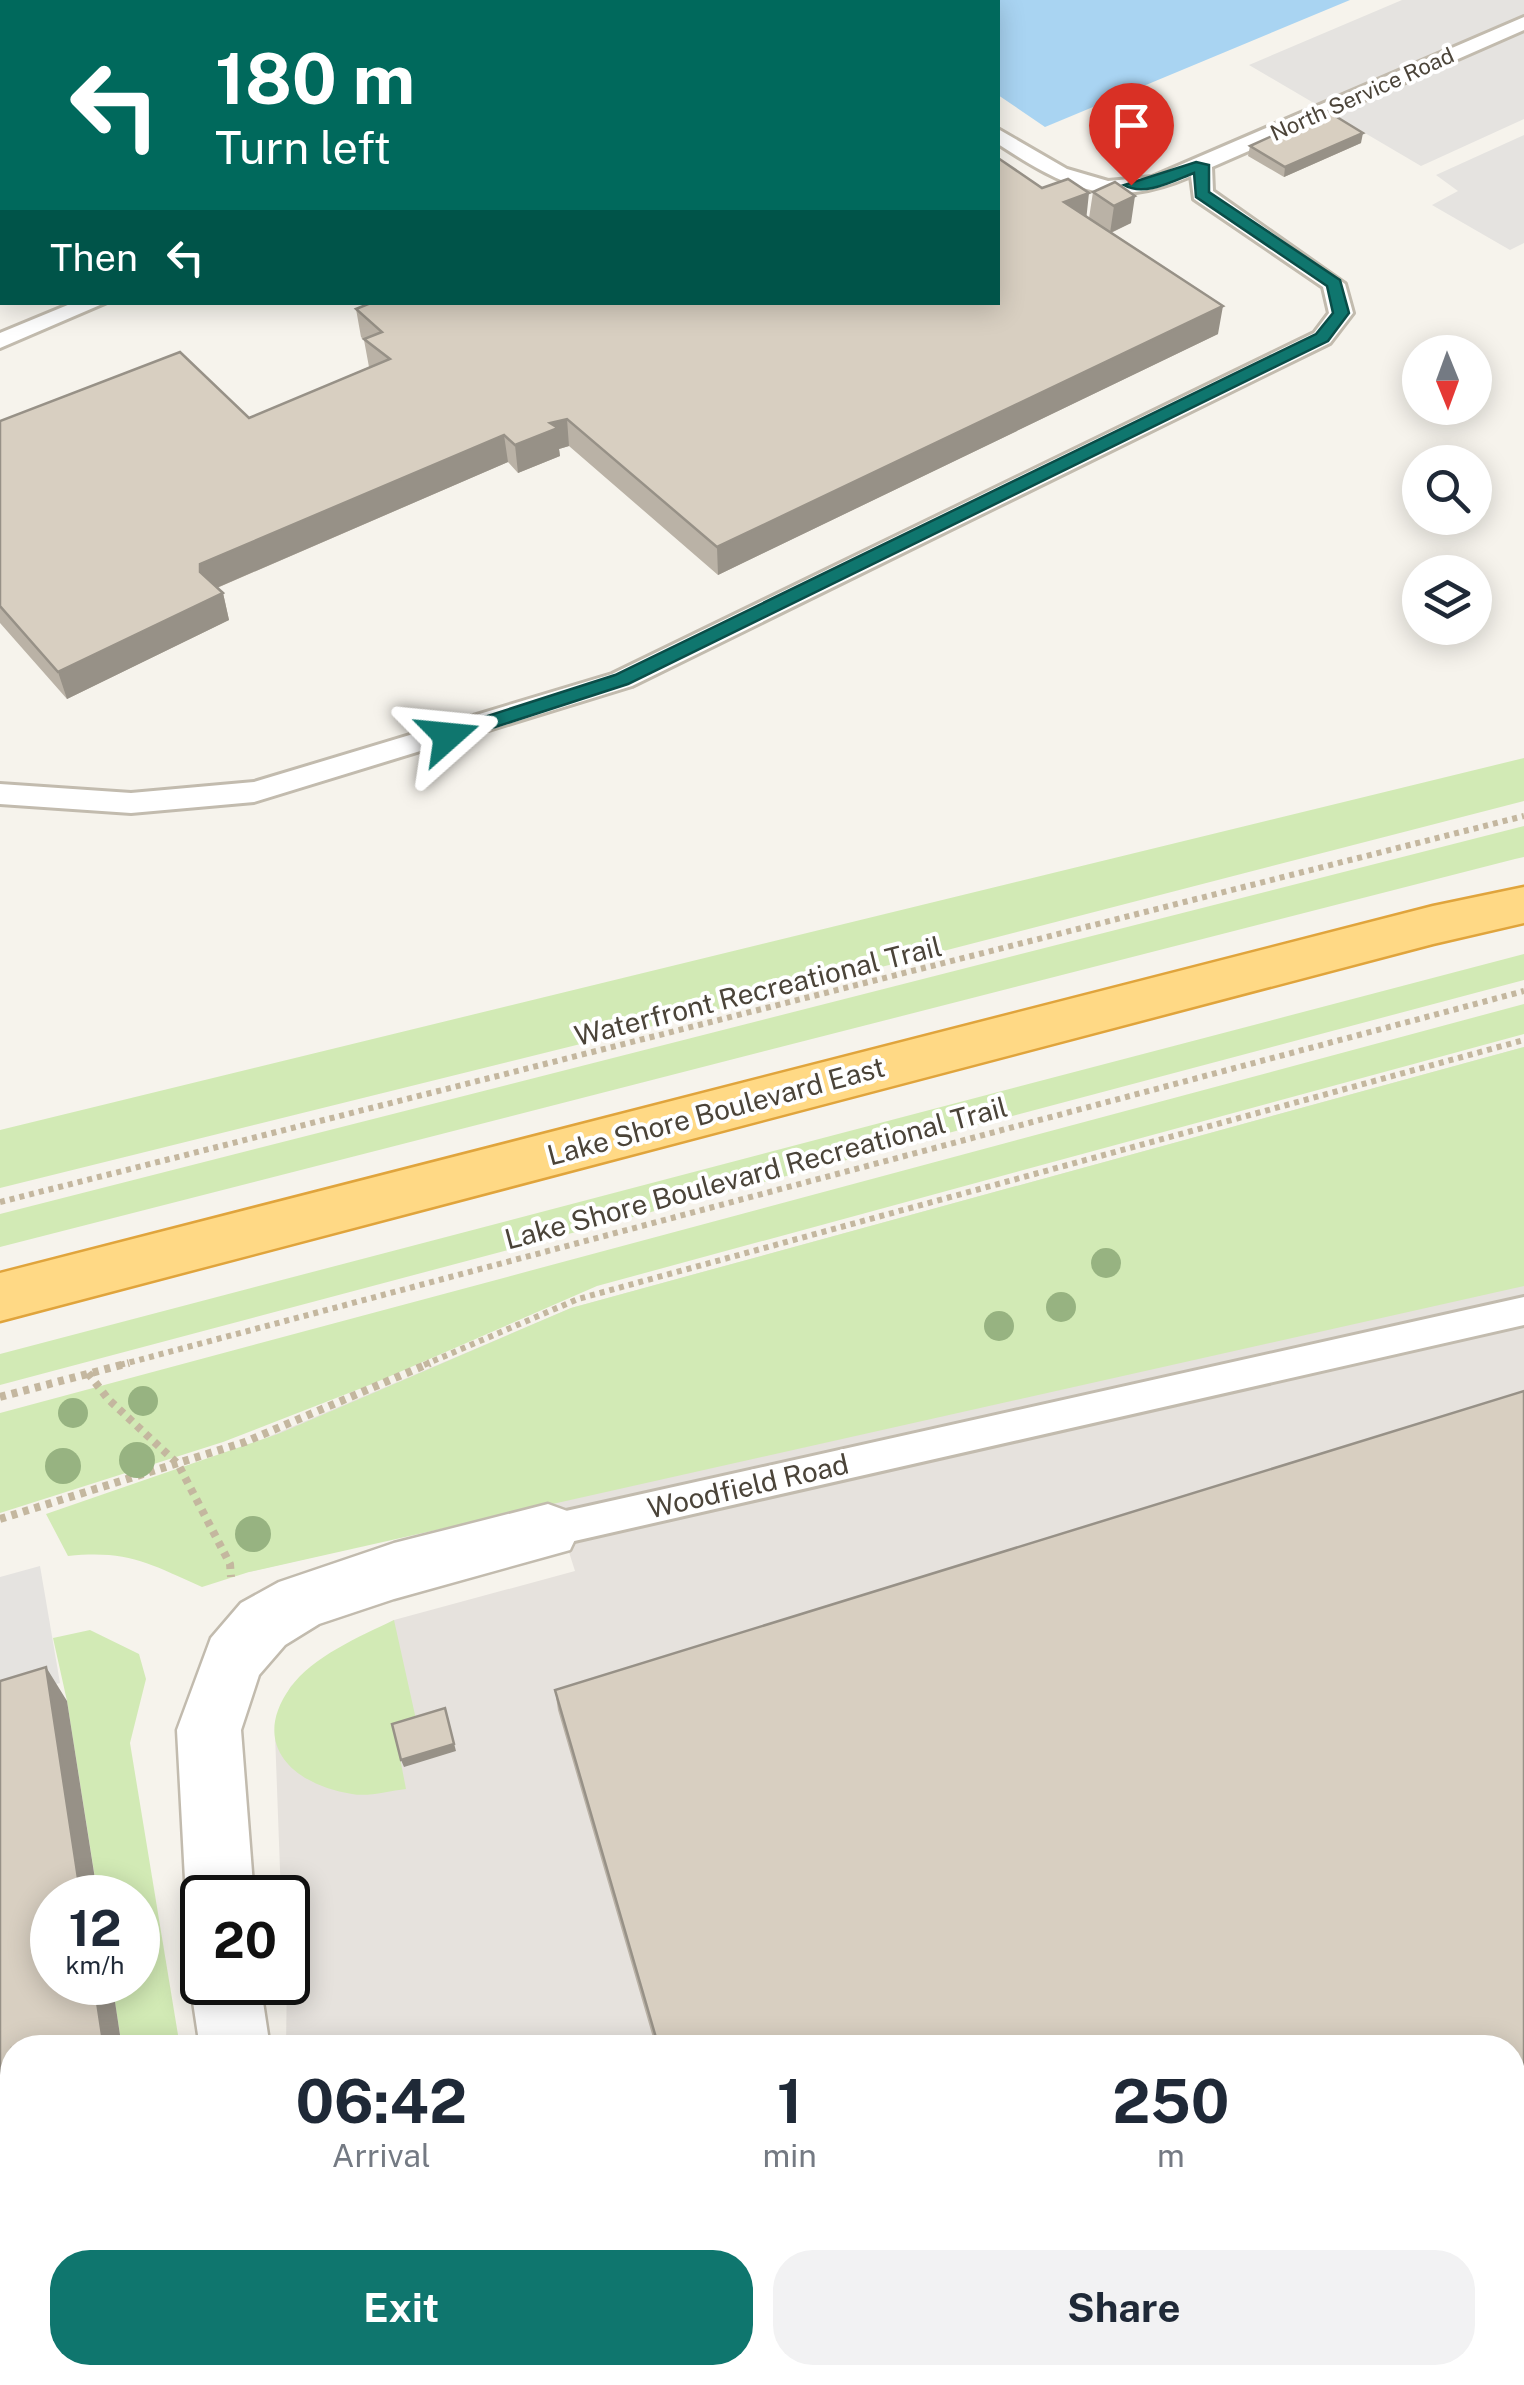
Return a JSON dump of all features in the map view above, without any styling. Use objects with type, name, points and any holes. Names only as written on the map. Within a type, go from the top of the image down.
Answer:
[{"type":"highway","name":"Lake Shore Boulevard East","points":[[1433,925],[1524,896]]},
{"type":"highway","name":"Lake Shore Boulevard East","points":[[0,1297],[1433,925],[1524,905]]},
{"type":"street","name":"Woodfield Road","points":[[218,1875],[209,1730],[232,1658],[263,1624],[301,1602],[394,1571],[548,1531]]},
{"type":"street","points":[[229,2005],[234,2035]]},
{"type":"lane","name":"North Service Road","points":[[1000,136],[1059,174],[1106,188],[1156,183],[1524,23]]},
{"type":"lane","points":[[0,794],[132,802],[254,792],[622,680],[1322,338],[1341,313],[1334,284],[1202,194],[1201,165]]},
{"type":"lane","points":[[0,341],[89,305]]},
{"type":"lane","name":"Woodfield Road","points":[[548,1531],[1524,1311]]},
{"type":"path","name":"Waterfront Recreational Trail","points":[[0,1202],[1524,816]]},
{"type":"path","name":"Lake Shore Boulevard Recreational Trail","points":[[0,1397],[1524,991]]},
{"type":"path","points":[[0,1519],[178,1464],[321,1412],[578,1300],[1524,1040]]},
{"type":"path","points":[[88,1373],[108,1398],[178,1464],[230,1564],[232,1658]]},
{"type":"shaded area","points":[[1402,0],[1524,0],[1524,119],[1421,166],[1249,65]]},
{"type":"shaded area","points":[[1524,135],[1524,243],[1510,250],[1432,205],[1458,191],[1436,175]]},
{"type":"shaded area","points":[[1524,1047],[1524,2035],[286,2035],[287,2005],[310,2005],[310,1875],[280,1875],[275,1734],[279,1709],[291,1686],[323,1658],[394,1620],[575,1571],[553,1502],[249,1572],[228,1454],[571,1308]]},
{"type":"shaded area","points":[[40,1566],[60,1683],[0,1700],[0,1577]]},
{"type":"green space","points":[[1524,758],[1524,801],[645,1028],[0,1188],[0,1130]]},
{"type":"green space","points":[[1524,826],[1524,857],[0,1247],[0,1214]]},
{"type":"green space","points":[[1524,954],[1524,980],[0,1385],[0,1354]]},
{"type":"green space","points":[[1524,1004],[1524,1034],[597,1286],[372,1384],[223,1442],[0,1513],[0,1413]]},
{"type":"green space","points":[[1524,1047],[1524,1286],[249,1572],[202,1587],[123,1557],[68,1556],[46,1514],[278,1434],[571,1308]]},
{"type":"green space","points":[[394,1620],[417,1724],[395,1732],[406,1789],[358,1795],[312,1782],[284,1759],[277,1745],[274,1728],[279,1709],[290,1688],[311,1666]]},
{"type":"green space","points":[[90,1630],[139,1654],[146,1679],[130,1743],[152,1875],[95,1875],[53,1638]]},
{"type":"green space","points":[[160,1925],[178,2035],[120,2035],[115,2005],[160,2005]]},
{"type":"water","points":[[1000,0],[1350,0],[1045,127],[1000,96]]},
{"type":"building","points":[[1327,111],[1363,133],[1285,167],[1250,146]]},
{"type":"building","points":[[1000,159],[1042,188],[1068,179],[1089,193],[1064,202],[1223,306],[717,547],[567,419],[550,423],[558,428],[515,445],[504,435],[200,564],[200,572],[223,593],[58,672],[0,606],[0,421],[180,352],[249,418],[390,359],[364,339],[382,332],[356,309],[366,305],[1000,305]]},
{"type":"building","points":[[1115,182],[1135,196],[1114,206],[1093,192]]},
{"type":"building","points":[[1524,1391],[1524,2035],[655,2035],[555,1690]]},
{"type":"building","points":[[46,1667],[78,1875],[30,1875],[30,2005],[97,2005],[102,2035],[0,2035],[0,1681]]},
{"type":"building","points":[[445,1708],[454,1744],[401,1760],[392,1724]]},
{"type":"route","points":[[448,736],[622,680],[1322,338],[1341,313],[1334,284],[1202,194],[1201,165],[1156,183],[1131,185]]}]
